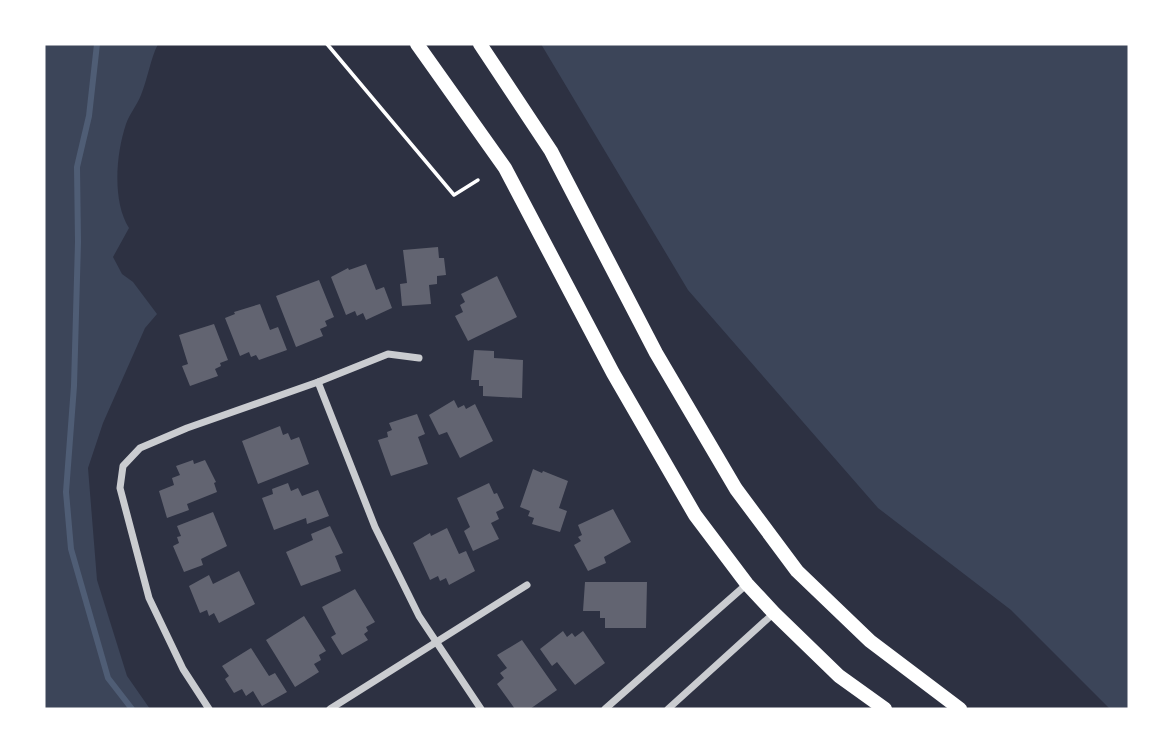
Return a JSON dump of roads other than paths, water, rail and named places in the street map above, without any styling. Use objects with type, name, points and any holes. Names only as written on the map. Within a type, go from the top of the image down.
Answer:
[{"type":"main road","points":[[417,44],[505,168],[613,373],[688,503],[747,584],[774,613],[839,676],[885,709]]},
{"type":"main road","points":[[480,44],[551,151],[656,353],[736,489],[797,571],[870,641],[960,709]]},
{"type":"street","points":[[209,709],[183,669],[149,598],[120,488],[123,466],[140,448],[187,428],[388,354],[419,358]]},
{"type":"street","points":[[318,382],[375,527],[419,617],[481,709]]},
{"type":"street","points":[[605,709],[747,584]]},
{"type":"street","points":[[330,709],[527,585]]},
{"type":"street","points":[[668,709],[774,613]]},
{"type":"waterway","points":[[97,44],[89,116],[77,167],[74,386],[66,492],[71,549],[108,678],[132,709]]}]
